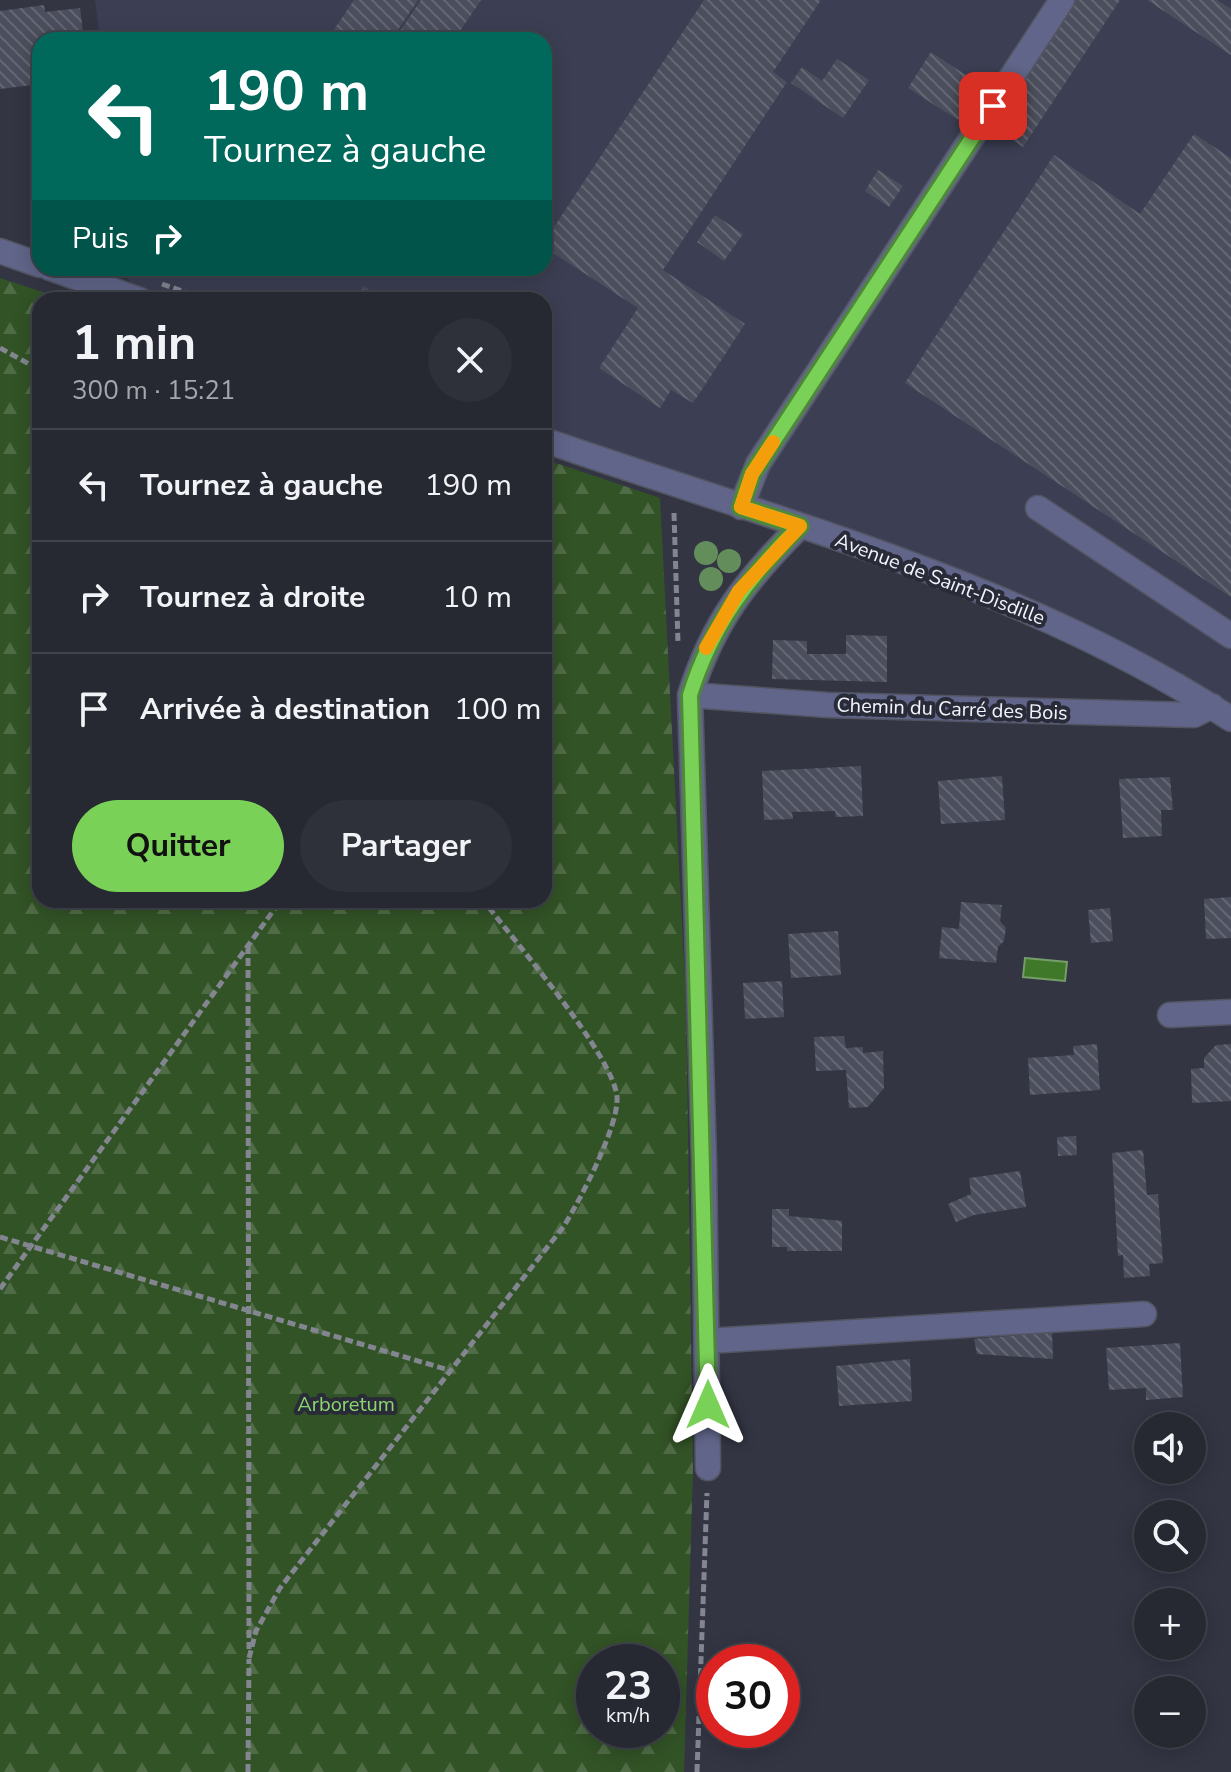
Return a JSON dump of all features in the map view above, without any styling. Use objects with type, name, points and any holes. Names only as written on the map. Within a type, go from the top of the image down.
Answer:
[{"type":"street","points":[[741,507],[758,464],[1062,0]]},
{"type":"street","points":[[0,251],[32,262]]},
{"type":"street","points":[[72,276],[118,292]]},
{"type":"street","name":"Avenue de Saint-Disdille","points":[[552,443],[994,595],[1115,651],[1226,715]]},
{"type":"street","points":[[1038,508],[1231,636]]},
{"type":"street","points":[[708,1468],[708,1341],[690,695],[701,659],[728,608],[750,577],[800,526]]},
{"type":"street","name":"Chemin du Carré des Bois","points":[[690,695],[827,705],[1226,715]]},
{"type":"street","points":[[1170,1015],[1231,1012]]},
{"type":"street","points":[[708,1341],[1144,1314]]},
{"type":"path","points":[[0,348],[32,366]]},
{"type":"path","points":[[673,484],[678,641],[690,695]]},
{"type":"path","points":[[0,1289],[275,908]]},
{"type":"path","points":[[249,1658],[256,1631],[280,1588],[564,1226],[590,1178],[618,1099],[602,1056],[489,908]]},
{"type":"path","points":[[248,946],[248,1772]]},
{"type":"path","points":[[0,1237],[452,1371]]},
{"type":"path","points":[[697,1772],[708,1468]]},
{"type":"shaded area","points":[[95,0],[1231,0],[1231,719],[1115,651],[552,443],[552,292],[130,292],[128,276],[552,276],[552,32],[99,32]]},
{"type":"shaded area","points":[[1025,958],[1067,962],[1065,981],[1023,977]]},
{"type":"green space","name":"Arboretum","points":[[0,278],[43,292],[32,292],[32,908],[552,908],[552,462],[660,498],[686,1001],[693,1470],[684,1772],[0,1772]]},
{"type":"building","points":[[354,0],[418,0],[396,32],[333,31]]},
{"type":"building","points":[[421,0],[481,0],[459,32],[399,32]]},
{"type":"building","points":[[704,0],[821,0],[773,72],[787,82],[663,270],[745,324],[693,403],[671,390],[660,408],[599,368],[638,308],[552,252],[552,230]]},
{"type":"building","points":[[1075,0],[1120,0],[1023,147],[992,126]]},
{"type":"building","points":[[1147,0],[1217,0],[1231,9],[1231,55]]},
{"type":"building","points":[[44,5],[45,12],[80,8],[83,32],[32,32],[32,85],[0,89],[0,11]]},
{"type":"building","points":[[931,52],[981,85],[958,120],[908,88]]},
{"type":"building","points":[[837,59],[869,80],[843,118],[791,83],[802,67],[822,81]]},
{"type":"building","points":[[1194,134],[1231,158],[1231,597],[905,383],[1054,155],[1140,214]]},
{"type":"building","points":[[878,170],[903,186],[889,207],[865,191]]},
{"type":"building","points":[[715,215],[743,234],[724,261],[697,242]]},
{"type":"building","points":[[846,635],[887,636],[887,682],[772,679],[773,640],[807,641],[807,654],[846,654]]},
{"type":"building","points":[[861,766],[863,816],[836,817],[835,811],[792,812],[793,819],[764,820],[762,771]]},
{"type":"building","points":[[1002,776],[1005,820],[941,824],[938,781]]},
{"type":"building","points":[[1170,777],[1173,810],[1161,810],[1162,836],[1123,838],[1119,779]]},
{"type":"building","points":[[1231,897],[1231,938],[1206,939],[1204,899]]},
{"type":"building","points":[[961,902],[1002,905],[1000,921],[1006,928],[1004,941],[998,947],[996,963],[939,958],[942,927],[959,929]]},
{"type":"building","points":[[1110,908],[1113,941],[1091,943],[1088,910]]},
{"type":"building","points":[[838,931],[841,975],[791,978],[788,934]]},
{"type":"building","points":[[782,981],[784,1017],[745,1019],[743,983]]},
{"type":"building","points":[[844,1036],[846,1048],[863,1047],[863,1053],[883,1051],[884,1088],[868,1107],[849,1108],[846,1070],[816,1071],[814,1037]]},
{"type":"building","points":[[1097,1044],[1100,1090],[1030,1095],[1028,1058],[1074,1055],[1073,1046]]},
{"type":"building","points":[[1231,1044],[1231,1101],[1192,1103],[1191,1069],[1204,1068],[1204,1058],[1216,1045]]},
{"type":"building","points":[[1076,1136],[1077,1155],[1058,1156],[1057,1137]]},
{"type":"building","points":[[1143,1150],[1147,1195],[1158,1194],[1163,1263],[1149,1264],[1150,1276],[1124,1278],[1123,1255],[1118,1256],[1112,1153]]},
{"type":"building","points":[[1020,1171],[1026,1207],[974,1215],[956,1222],[948,1204],[971,1194],[969,1178]]},
{"type":"building","points":[[772,1209],[789,1209],[789,1216],[842,1221],[842,1251],[787,1251],[787,1247],[772,1247]]},
{"type":"building","points":[[1052,1332],[1053,1359],[977,1354],[974,1339]]},
{"type":"building","points":[[1180,1343],[1183,1397],[1146,1400],[1146,1388],[1109,1390],[1106,1348]]},
{"type":"building","points":[[910,1359],[912,1401],[839,1406],[836,1366]]},
{"type":"slow traffic","points":[[706,648],[739,591],[800,526],[741,507],[752,474],[773,442]]},
{"type":"route","points":[[708,1405],[690,695],[701,659],[718,623],[750,577],[800,526],[741,507],[752,474],[993,106]]}]
